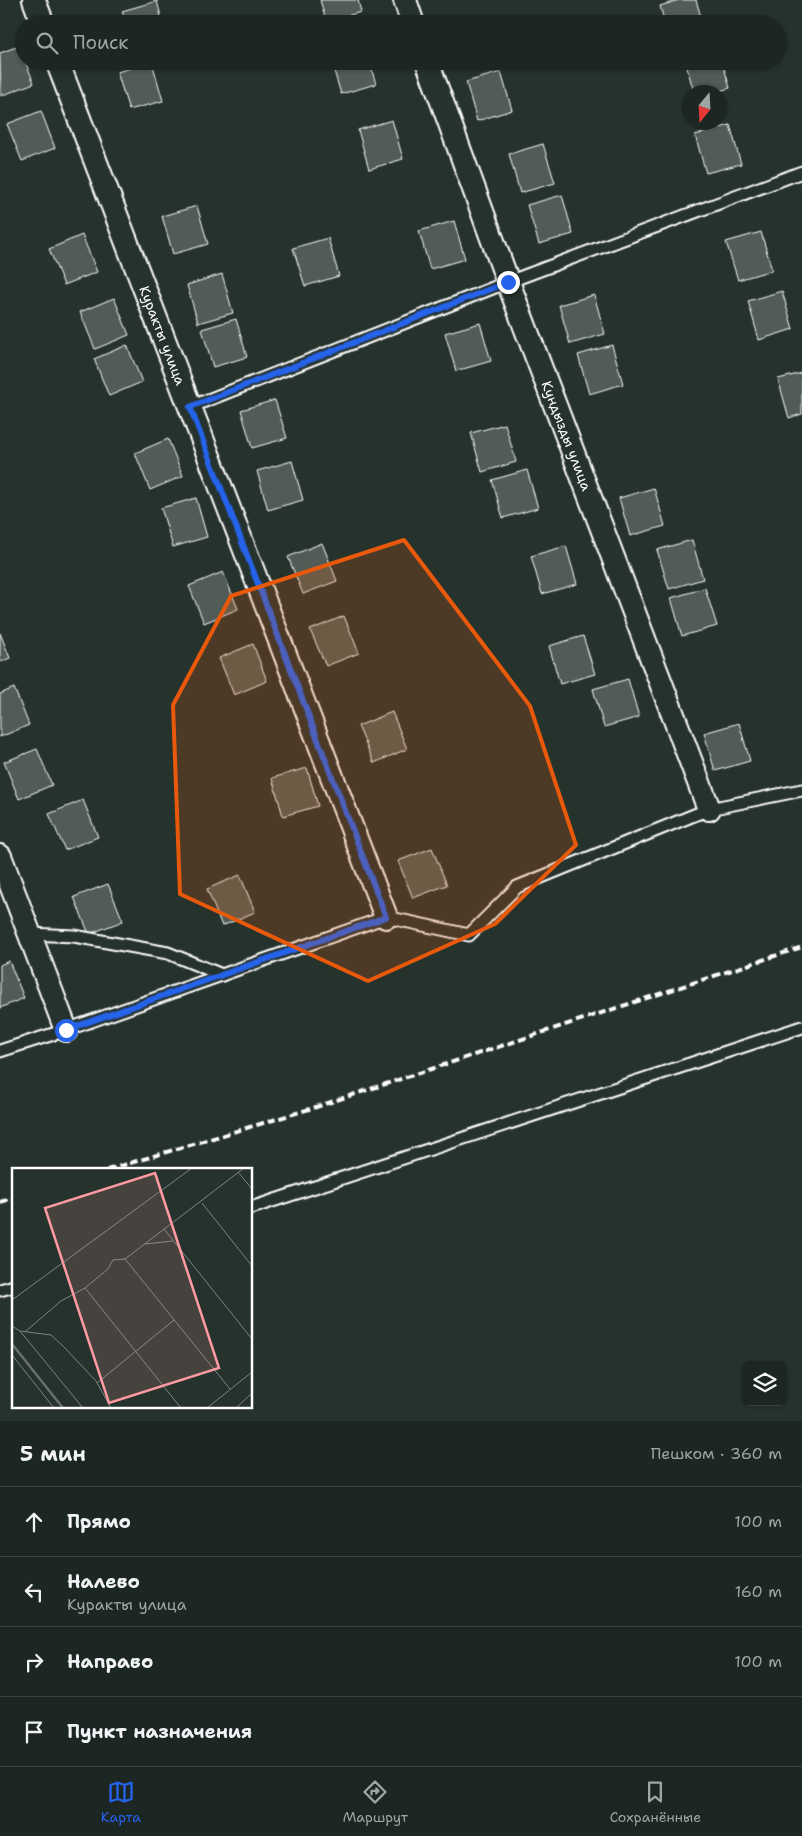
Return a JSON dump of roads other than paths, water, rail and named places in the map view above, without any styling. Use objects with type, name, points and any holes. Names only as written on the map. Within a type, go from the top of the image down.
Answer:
[{"type":"street","points":[[34,0],[40,15]]},
{"type":"street","points":[[405,0],[411,15]]},
{"type":"street","name":"Куракты улица","points":[[61,70],[386,917]]},
{"type":"street","name":"Кундызды улица","points":[[430,70],[508,282],[709,808]]},
{"type":"street","points":[[0,856],[66,1030]]},
{"type":"lane","points":[[190,407],[508,282],[802,172]]},
{"type":"lane","points":[[0,1050],[66,1030],[386,917],[469,935],[517,887],[709,808],[802,790]]},
{"type":"lane","points":[[30,934],[74,936],[168,953],[222,975]]},
{"type":"lane","points":[[252,1208],[802,1027]]},
{"type":"railway","points":[[114,1168],[313,1108],[802,947]]},
{"type":"railway","points":[[0,1202],[12,1199]]}]
